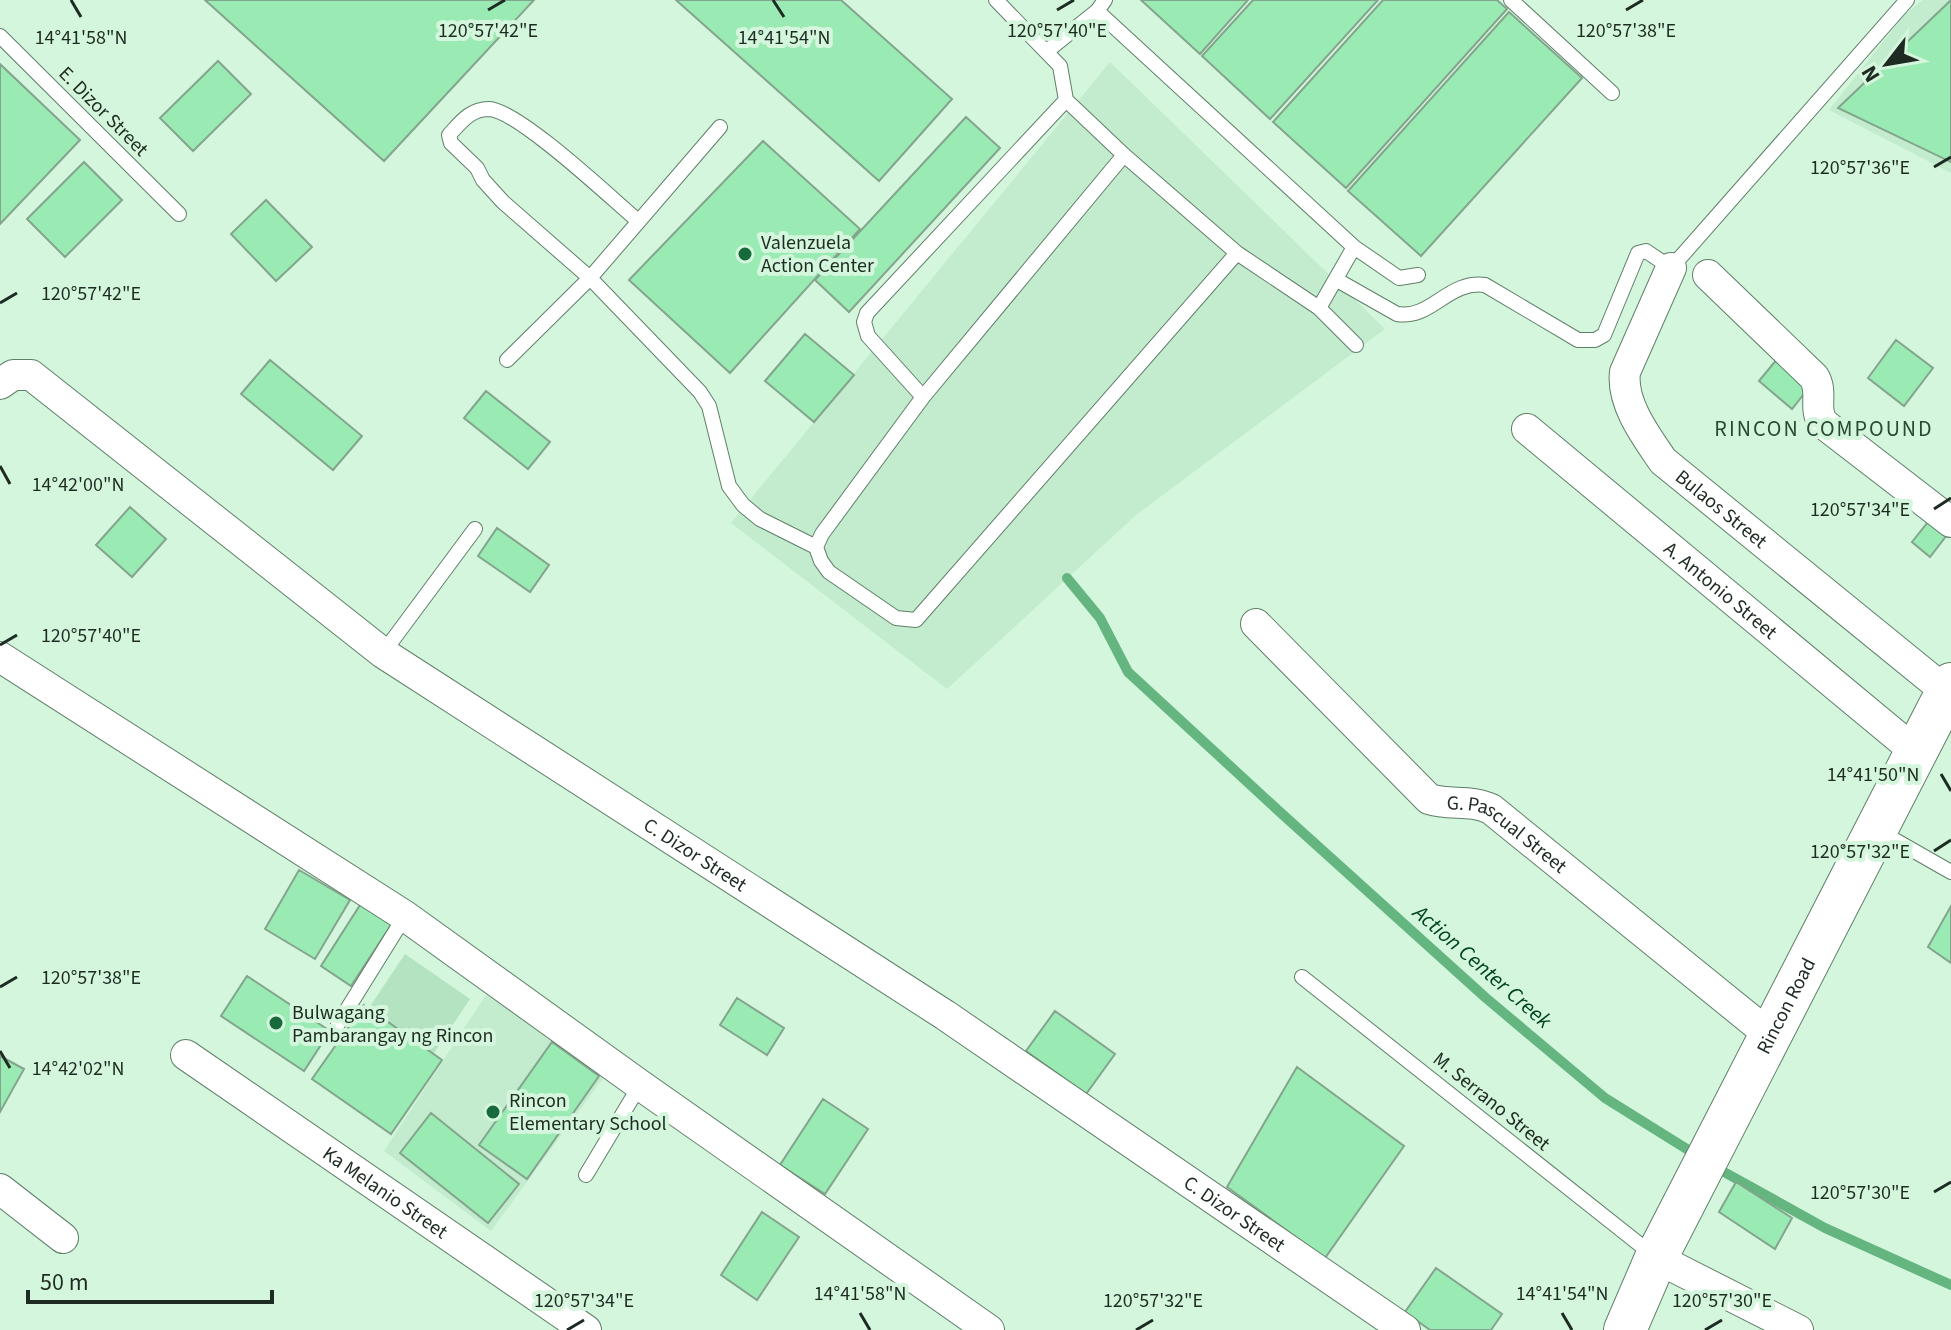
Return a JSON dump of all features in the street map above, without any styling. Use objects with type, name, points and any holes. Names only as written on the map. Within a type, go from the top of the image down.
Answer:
[{"type":"street","name":"Bulaos Street","points":[[1671,268],[1625,372],[1623,386],[1647,439],[1663,461],[1949,688]]},
{"type":"street","points":[[1708,275],[1814,377],[1820,391],[1817,410],[1824,424],[1951,522]]},
{"type":"street","name":"C. Dizor Street","points":[[0,384],[13,375],[31,375],[383,653],[945,1015],[1405,1330]]},
{"type":"street","name":"A. Antonio Street","points":[[1527,429],[1916,752]]},
{"type":"street","name":"G. Pascual Street","points":[[1256,624],[1429,799],[1442,804],[1478,802],[1491,809],[1771,1036]]},
{"type":"street","points":[[0,657],[405,916],[989,1330]]},
{"type":"street","name":"Rincon Road","points":[[1625,1330],[1656,1258],[1949,688]]},
{"type":"street","name":"Ka Melanio Street","points":[[186,1055],[586,1330]]},
{"type":"street","points":[[0,1189],[63,1238]]},
{"type":"street","points":[[1656,1258],[1798,1330]]},
{"type":"lane","points":[[996,0],[1060,66],[1066,100],[1237,253],[1319,308],[1356,345]]},
{"type":"lane","points":[[1511,0],[1612,93]]},
{"type":"lane","points":[[1337,280],[1397,314],[1408,316],[1417,314],[1459,287],[1474,283],[1485,285],[1578,340],[1587,341],[1604,335],[1638,253],[1646,251],[1671,268],[1907,0]]},
{"type":"lane","points":[[1047,51],[1101,6],[1354,247],[1399,278],[1418,275]]},
{"type":"lane","name":"E. Dizor Street","points":[[0,36],[179,214]]},
{"type":"lane","points":[[923,397],[868,336],[864,322],[867,313],[1066,100]]},
{"type":"lane","points":[[637,220],[533,133],[501,111],[486,109],[469,113],[449,135],[451,143],[477,168],[483,180],[503,202],[590,278],[700,392],[709,406],[729,486],[743,505],[760,519],[816,547],[829,572],[896,618],[916,620],[1237,253]]},
{"type":"lane","points":[[507,360],[590,278],[720,127]]},
{"type":"lane","points":[[816,547],[822,534],[923,397],[1124,155]]},
{"type":"lane","points":[[1319,308],[1354,247]]},
{"type":"lane","points":[[383,653],[475,529]]},
{"type":"lane","points":[[1876,830],[1951,872]]},
{"type":"lane","points":[[338,1024],[405,916]]},
{"type":"lane","name":"M. Serrano Street","points":[[1302,977],[1656,1258]]},
{"type":"lane","points":[[586,1175],[640,1085]]},
{"type":"shaded area","points":[[1923,0],[1951,0],[1951,173],[1829,110],[1904,15]]},
{"type":"shaded area","points":[[1110,62],[1385,329],[1136,515],[947,689],[731,523]]},
{"type":"shaded area","points":[[405,954],[470,999],[388,1122],[323,1077]]},
{"type":"shaded area","name":"Rincon Elementary School","points":[[486,995],[606,1074],[491,1231],[384,1151]]},
{"type":"building","points":[[205,0],[534,0],[384,161]]},
{"type":"building","points":[[676,0],[841,0],[952,99],[879,181]]},
{"type":"building","points":[[1141,0],[1248,0],[1200,54]]},
{"type":"building","points":[[1253,0],[1378,0],[1270,119],[1202,56]]},
{"type":"building","points":[[1383,0],[1497,0],[1507,9],[1346,188],[1273,122]]},
{"type":"building","points":[[1951,0],[1951,162],[1838,108]]},
{"type":"building","points":[[1509,12],[1582,78],[1421,256],[1348,191]]},
{"type":"building","points":[[218,61],[251,94],[193,151],[160,118]]},
{"type":"building","points":[[0,64],[80,140],[0,224]]},
{"type":"building","points":[[966,117],[1000,148],[849,312],[815,280]]},
{"type":"building","name":"Valenzuela Action Center","points":[[763,141],[860,229],[730,373],[629,280]]},
{"type":"building","points":[[84,162],[122,200],[65,257],[27,219]]},
{"type":"building","points":[[266,200],[312,247],[276,281],[231,234]]},
{"type":"building","points":[[805,334],[854,375],[814,422],[765,381]]},
{"type":"building","points":[[1896,340],[1933,368],[1904,406],[1868,378]]},
{"type":"building","points":[[1778,358],[1811,385],[1792,409],[1759,381]]},
{"type":"building","points":[[270,360],[362,436],[333,470],[241,394]]},
{"type":"building","points":[[486,391],[550,442],[528,469],[464,418]]},
{"type":"building","points":[[130,507],[166,539],[132,577],[96,545]]},
{"type":"building","points":[[1932,517],[1950,531],[1930,557],[1912,542]]},
{"type":"building","points":[[497,528],[549,565],[530,592],[478,556]]},
{"type":"building","points":[[299,870],[350,900],[315,959],[265,929]]},
{"type":"building","points":[[362,902],[393,922],[351,986],[321,966]]},
{"type":"building","points":[[1951,906],[1951,963],[1928,947]]},
{"type":"building","name":"Bulwagang Pambarangay ng Rincon","points":[[247,976],[330,1031],[304,1071],[221,1016]]},
{"type":"building","points":[[737,998],[784,1028],[767,1055],[720,1025]]},
{"type":"building","points":[[364,1005],[442,1060],[391,1134],[312,1079]]},
{"type":"building","points":[[1055,1011],[1115,1054],[1086,1094],[1026,1051]]},
{"type":"building","points":[[552,1042],[599,1076],[527,1179],[479,1145]]},
{"type":"building","points":[[0,1056],[24,1069],[0,1112]]},
{"type":"building","points":[[1297,1067],[1404,1146],[1325,1258],[1227,1187]]},
{"type":"building","points":[[823,1099],[868,1129],[825,1194],[780,1165]]},
{"type":"building","points":[[431,1113],[519,1184],[488,1223],[400,1153]]},
{"type":"building","points":[[1736,1182],[1792,1218],[1775,1249],[1719,1212]]},
{"type":"building","points":[[762,1212],[799,1237],[757,1300],[721,1275]]},
{"type":"building","points":[[1436,1268],[1502,1314],[1491,1330],[1430,1330],[1405,1312]]},
{"type":"waterway","name":"Action Center Creek","points":[[1067,578],[1100,618],[1128,672],[1281,813],[1486,998],[1605,1098],[1698,1156]]},
{"type":"waterway","name":"Action Center Creek","points":[[1715,1167],[1825,1228],[1951,1285]]},
{"type":"place","name":"Valenzuela Action Center","points":[[745,254]]},
{"type":"place","name":"Bulwagang Pambarangay ng Rincon","points":[[276,1023]]},
{"type":"place","name":"Rincon Elementary School","points":[[493,1112]]},
{"type":"district","name":"RINCON COMPOUND","points":[[1824,428]]}]
